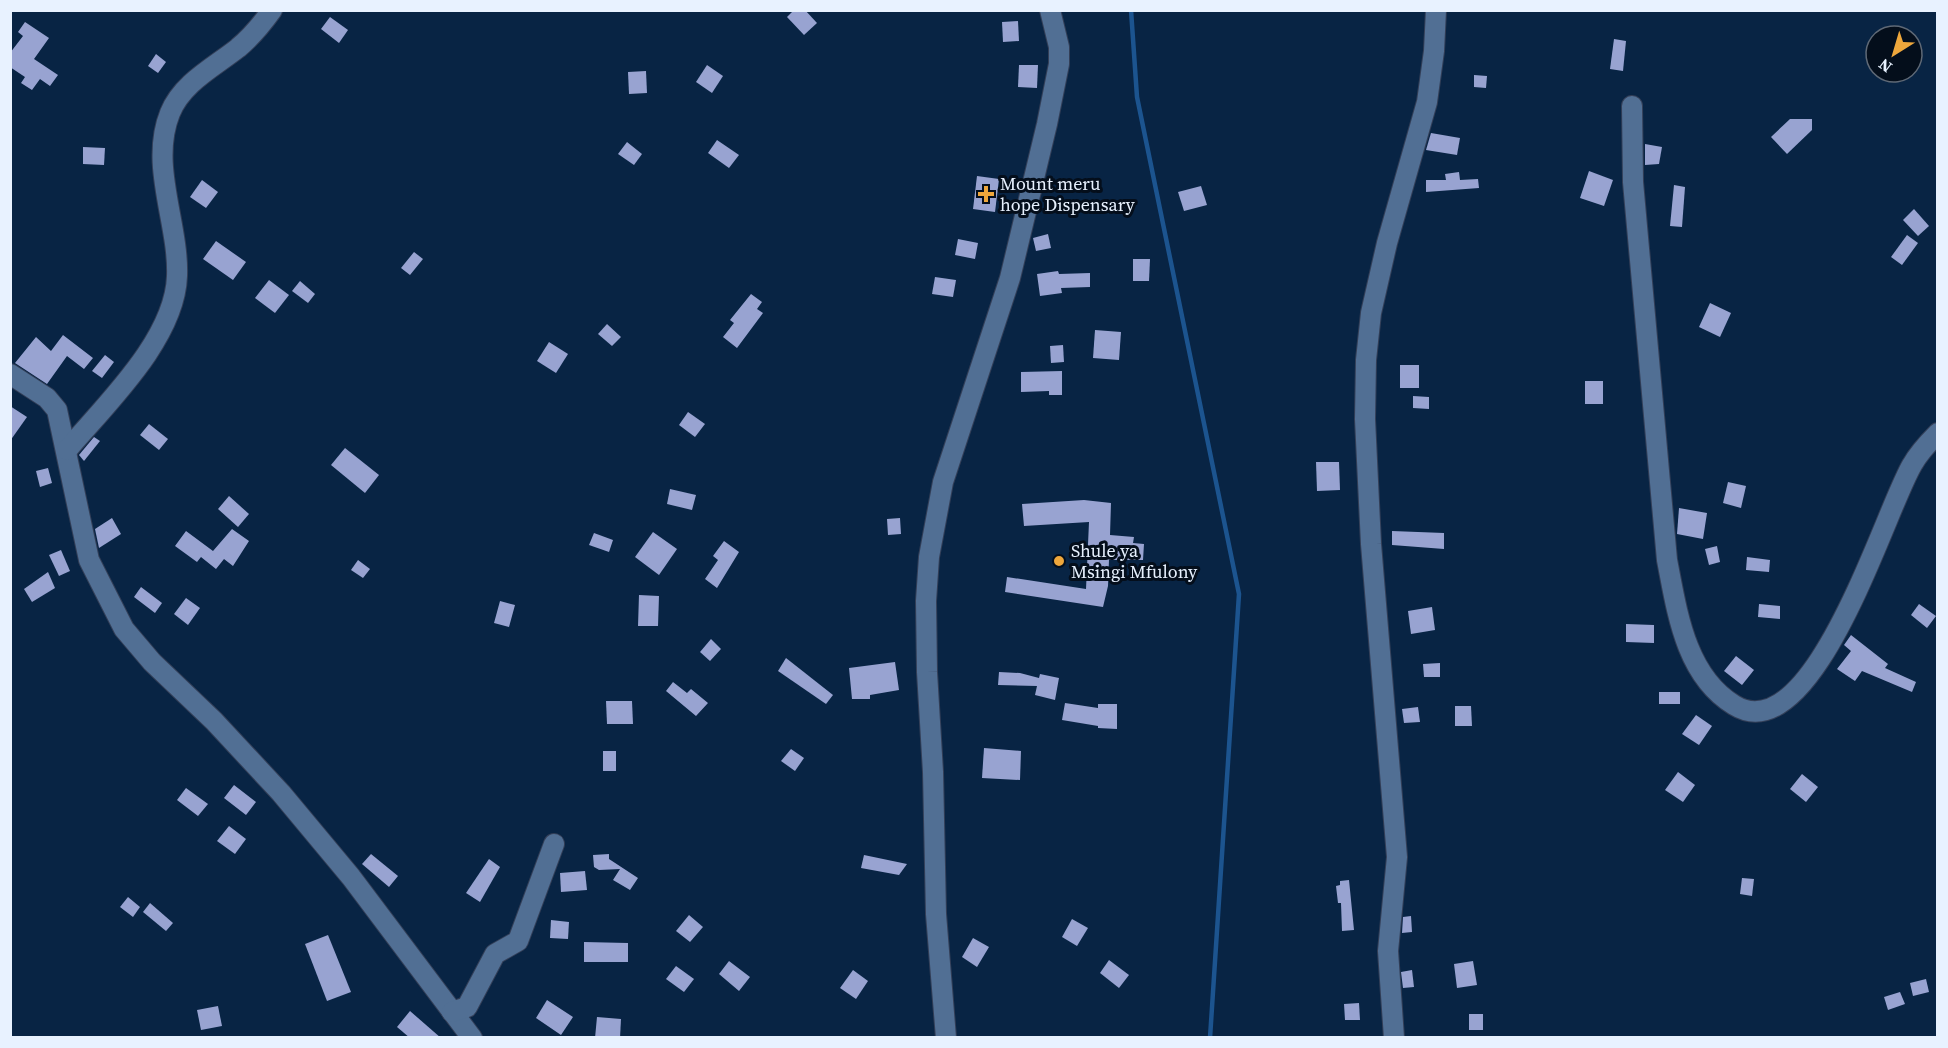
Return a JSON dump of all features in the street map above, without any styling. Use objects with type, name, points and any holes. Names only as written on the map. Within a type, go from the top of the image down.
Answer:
[{"type":"street","points":[[67,450],[151,346],[173,304],[178,275],[164,154],[165,127],[171,110],[195,80],[254,34],[272,10]]},
{"type":"street","points":[[946,1038],[936,914],[927,672],[926,601],[929,557],[944,482],[1010,278],[1047,124],[1059,64],[1059,47],[1050,10]]},
{"type":"street","points":[[1378,1038],[1394,1030],[1388,951],[1396,857],[1371,544],[1365,419],[1366,360],[1371,313],[1387,243],[1427,102],[1436,10]]},
{"type":"street","points":[[1632,106],[1633,182],[1667,560],[1677,615],[1690,653],[1711,685],[1725,700],[1740,708],[1757,712],[1769,710],[1782,702],[1802,681],[1839,629],[1912,464],[1938,433]]},
{"type":"street","points":[[10,374],[53,404],[60,416],[89,560],[124,629],[152,662],[214,721],[281,793],[351,877],[472,1038]]},
{"type":"street","points":[[452,1011],[467,1007],[495,954],[518,941],[554,844]]},
{"type":"building","points":[[794,10],[805,10],[817,23],[804,35],[787,17]]},
{"type":"building","points":[[330,17],[348,30],[339,43],[321,29]]},
{"type":"building","points":[[1018,21],[1019,41],[1003,42],[1002,22]]},
{"type":"building","points":[[25,22],[49,38],[34,59],[58,75],[50,86],[40,79],[32,90],[21,83],[25,77],[10,67],[10,53],[23,36],[18,32]]},
{"type":"building","points":[[1614,39],[1626,41],[1623,71],[1610,69]]},
{"type":"building","points":[[156,54],[166,62],[158,73],[148,66]]},
{"type":"building","points":[[707,65],[723,76],[712,93],[696,82]]},
{"type":"building","points":[[1019,65],[1038,65],[1037,88],[1018,87]]},
{"type":"building","points":[[646,71],[647,93],[629,94],[628,72]]},
{"type":"building","points":[[1474,75],[1487,76],[1486,88],[1474,87]]},
{"type":"building","points":[[1790,119],[1812,119],[1812,130],[1787,154],[1771,137]]},
{"type":"building","points":[[1431,133],[1460,138],[1457,155],[1426,150]]},
{"type":"building","points":[[717,140],[739,155],[729,168],[708,153]]},
{"type":"building","points":[[627,142],[642,154],[634,165],[618,154]]},
{"type":"building","points":[[1645,144],[1662,147],[1659,164],[1645,165]]},
{"type":"building","points":[[83,147],[105,148],[104,165],[83,164]]},
{"type":"building","points":[[1589,171],[1613,180],[1604,206],[1580,198]]},
{"type":"building","points":[[1459,172],[1460,180],[1478,179],[1479,188],[1426,192],[1426,180],[1446,180],[1445,174]]},
{"type":"building","name":"Mount meru hope Dispensary","points":[[977,176],[999,179],[995,212],[973,209]]},
{"type":"building","points":[[202,180],[218,192],[206,208],[190,197]]},
{"type":"building","points":[[1674,185],[1685,187],[1682,227],[1670,226]]},
{"type":"building","points":[[1201,186],[1207,205],[1184,211],[1178,192]]},
{"type":"building","points":[[1914,209],[1929,226],[1918,236],[1903,220]]},
{"type":"building","points":[[1048,234],[1051,248],[1036,251],[1033,238]]},
{"type":"building","points":[[1907,235],[1918,243],[1902,265],[1891,257]]},
{"type":"building","points":[[958,239],[978,243],[975,259],[955,255]]},
{"type":"building","points":[[216,241],[246,262],[233,280],[203,259]]},
{"type":"building","points":[[414,252],[423,259],[410,275],[401,268]]},
{"type":"building","points":[[1133,259],[1150,259],[1149,281],[1133,281]]},
{"type":"building","points":[[1058,271],[1059,274],[1090,273],[1090,287],[1061,288],[1062,293],[1040,296],[1037,274]]},
{"type":"building","points":[[935,277],[956,280],[953,297],[932,294]]},
{"type":"building","points":[[269,280],[289,295],[275,313],[255,298]]},
{"type":"building","points":[[300,281],[315,294],[308,303],[292,291]]},
{"type":"building","points":[[751,294],[762,302],[757,309],[763,313],[737,348],[723,337],[734,323],[730,320]]},
{"type":"building","points":[[1710,303],[1731,313],[1720,337],[1699,327]]},
{"type":"building","points":[[607,324],[621,337],[612,346],[598,334]]},
{"type":"building","points":[[1095,330],[1121,332],[1119,360],[1093,358]]},
{"type":"building","points":[[63,335],[93,358],[84,369],[67,356],[47,384],[15,363],[36,337],[51,351]]},
{"type":"building","points":[[549,342],[568,354],[556,373],[537,361]]},
{"type":"building","points":[[1063,345],[1064,362],[1051,363],[1050,346]]},
{"type":"building","points":[[105,355],[114,362],[102,378],[92,371]]},
{"type":"building","points":[[1400,365],[1419,365],[1419,388],[1400,388]]},
{"type":"building","points":[[1062,371],[1062,395],[1049,395],[1049,391],[1021,392],[1021,372]]},
{"type":"building","points":[[1585,381],[1603,381],[1603,404],[1585,404]]},
{"type":"building","points":[[1413,396],[1429,397],[1429,409],[1413,408]]},
{"type":"building","points":[[10,406],[27,417],[10,441]]},
{"type":"building","points":[[688,412],[705,424],[695,437],[679,425]]},
{"type":"building","points":[[149,424],[168,439],[159,450],[140,435]]},
{"type":"building","points":[[94,437],[100,441],[84,461],[79,455]]},
{"type":"building","points":[[345,448],[379,475],[365,493],[331,465]]},
{"type":"building","points":[[1316,462],[1339,462],[1340,490],[1317,491]]},
{"type":"building","points":[[48,468],[52,483],[40,487],[36,471]]},
{"type":"building","points":[[1728,482],[1746,486],[1741,508],[1723,503]]},
{"type":"building","points":[[670,489],[696,495],[692,510],[667,504]]},
{"type":"building","points":[[229,496],[249,514],[238,527],[218,509]]},
{"type":"building","points":[[1084,500],[1111,503],[1110,535],[1134,537],[1133,543],[1144,544],[1143,560],[1109,560],[1108,586],[1103,607],[1005,592],[1007,577],[1086,589],[1089,522],[1024,526],[1022,504]]},
{"type":"building","points":[[1679,508],[1707,513],[1703,539],[1677,534]]},
{"type":"building","points":[[112,518],[121,534],[99,548],[95,529]]},
{"type":"building","points":[[900,518],[901,534],[888,535],[887,519]]},
{"type":"building","points":[[232,529],[249,541],[233,566],[224,559],[216,569],[201,557],[197,562],[175,546],[186,531],[213,551]]},
{"type":"building","points":[[1392,531],[1444,533],[1444,549],[1392,545]]},
{"type":"building","points":[[653,532],[677,549],[659,575],[635,557]]},
{"type":"building","points":[[594,533],[613,540],[609,552],[589,545]]},
{"type":"building","points":[[724,541],[739,552],[717,588],[705,579],[718,560],[713,556]]},
{"type":"building","points":[[1717,546],[1720,562],[1709,565],[1705,549]]},
{"type":"building","points":[[61,550],[70,571],[59,576],[49,555]]},
{"type":"building","points":[[1747,557],[1770,560],[1769,572],[1746,570]]},
{"type":"building","points":[[358,560],[370,569],[363,578],[351,570]]},
{"type":"building","points":[[48,572],[55,588],[32,602],[24,589]]},
{"type":"building","points":[[141,587],[162,603],[155,613],[134,597]]},
{"type":"building","points":[[639,595],[659,596],[658,626],[638,626]]},
{"type":"building","points":[[186,598],[200,608],[188,625],[174,614]]},
{"type":"building","points":[[500,601],[515,605],[509,627],[494,623]]},
{"type":"building","points":[[1759,604],[1780,606],[1780,619],[1758,617]]},
{"type":"building","points":[[1919,604],[1936,616],[1927,628],[1911,615]]},
{"type":"building","points":[[1432,607],[1435,630],[1411,634],[1408,611]]},
{"type":"building","points":[[1626,624],[1654,625],[1654,643],[1626,642]]},
{"type":"building","points":[[1851,635],[1888,664],[1885,668],[1916,682],[1912,692],[1862,671],[1855,681],[1837,669],[1851,651],[1844,645]]},
{"type":"building","points":[[711,639],[721,649],[710,661],[700,652]]},
{"type":"building","points":[[1736,656],[1754,670],[1742,685],[1724,671]]},
{"type":"building","points":[[786,658],[833,695],[826,704],[778,671]]},
{"type":"building","points":[[895,662],[899,690],[870,695],[870,699],[852,699],[849,668]]},
{"type":"building","points":[[1440,663],[1440,677],[1424,677],[1423,664]]},
{"type":"building","points":[[999,672],[1020,673],[1039,678],[1040,674],[1059,678],[1055,700],[1035,695],[1037,686],[998,685]]},
{"type":"building","points":[[673,682],[687,693],[691,689],[708,703],[696,716],[666,691]]},
{"type":"building","points":[[1659,692],[1680,692],[1680,704],[1659,704]]},
{"type":"building","points":[[606,701],[632,701],[633,724],[607,724]]},
{"type":"building","points":[[1065,703],[1098,708],[1098,704],[1117,704],[1117,729],[1098,728],[1098,726],[1062,720]]},
{"type":"building","points":[[1455,706],[1471,706],[1472,726],[1455,726]]},
{"type":"building","points":[[1418,707],[1420,722],[1404,723],[1402,709]]},
{"type":"building","points":[[1696,715],[1712,726],[1699,745],[1682,734]]},
{"type":"building","points":[[984,748],[1021,751],[1020,780],[982,778]]},
{"type":"building","points":[[791,749],[804,758],[795,771],[781,761]]},
{"type":"building","points":[[603,751],[616,751],[616,771],[603,771]]},
{"type":"building","points":[[1678,772],[1695,785],[1683,802],[1665,790]]},
{"type":"building","points":[[1802,774],[1818,787],[1806,802],[1790,789]]},
{"type":"building","points":[[234,785],[256,802],[246,815],[224,798]]},
{"type":"building","points":[[186,788],[208,804],[198,816],[177,800]]},
{"type":"building","points":[[229,826],[246,839],[235,854],[217,841]]},
{"type":"building","points":[[371,854],[398,876],[389,887],[362,864]]},
{"type":"building","points":[[609,854],[609,859],[638,878],[630,890],[613,880],[620,869],[599,870],[594,867],[593,855]]},
{"type":"building","points":[[864,855],[907,864],[899,875],[861,868]]},
{"type":"building","points":[[489,859],[500,867],[480,902],[466,893]]},
{"type":"building","points":[[585,871],[587,890],[561,892],[560,873]]},
{"type":"building","points":[[1742,878],[1754,879],[1752,896],[1740,894]]},
{"type":"building","points":[[1349,880],[1354,930],[1342,931],[1341,903],[1338,903],[1336,886],[1340,885],[1340,881]]},
{"type":"building","points":[[128,897],[140,907],[133,917],[120,907]]},
{"type":"building","points":[[150,903],[173,923],[166,931],[143,912]]},
{"type":"building","points":[[689,915],[703,927],[690,942],[676,931]]},
{"type":"building","points":[[1411,916],[1412,932],[1402,933],[1403,917]]},
{"type":"building","points":[[1072,919],[1088,928],[1077,946],[1062,937]]},
{"type":"building","points":[[551,920],[569,922],[568,939],[550,938]]},
{"type":"building","points":[[328,935],[351,992],[327,1001],[305,944]]},
{"type":"building","points":[[973,938],[989,947],[977,967],[962,957]]},
{"type":"building","points":[[584,942],[628,943],[628,962],[584,962]]},
{"type":"building","points":[[1109,960],[1129,975],[1119,988],[1100,973]]},
{"type":"building","points":[[729,961],[750,977],[739,991],[719,974]]},
{"type":"building","points":[[1473,961],[1477,985],[1457,988],[1454,964]]},
{"type":"building","points":[[676,966],[694,979],[684,992],[666,979]]},
{"type":"building","points":[[853,970],[868,981],[856,999],[840,988]]},
{"type":"building","points":[[1412,970],[1414,987],[1403,988],[1401,972]]},
{"type":"building","points":[[1926,979],[1929,992],[1913,996],[1910,983]]},
{"type":"building","points":[[1900,992],[1905,1004],[1888,1010],[1884,997]]},
{"type":"building","points":[[547,1000],[573,1017],[561,1035],[536,1018]]},
{"type":"building","points":[[1359,1003],[1360,1020],[1345,1020],[1344,1004]]},
{"type":"building","points":[[218,1006],[222,1026],[201,1030],[197,1010]]},
{"type":"building","points":[[410,1011],[441,1038],[410,1038],[397,1027]]},
{"type":"building","points":[[1469,1014],[1483,1014],[1483,1030],[1469,1030]]},
{"type":"building","points":[[597,1017],[621,1019],[620,1038],[595,1038]]},
{"type":"waterway","points":[[1131,10],[1137,97],[1239,594],[1210,1038]]},
{"type":"place","name":"Mount meru hope Dispensary","points":[[986,194]]},
{"type":"place","name":"Shule ya Msingi Mfulony","points":[[1059,561]]}]
